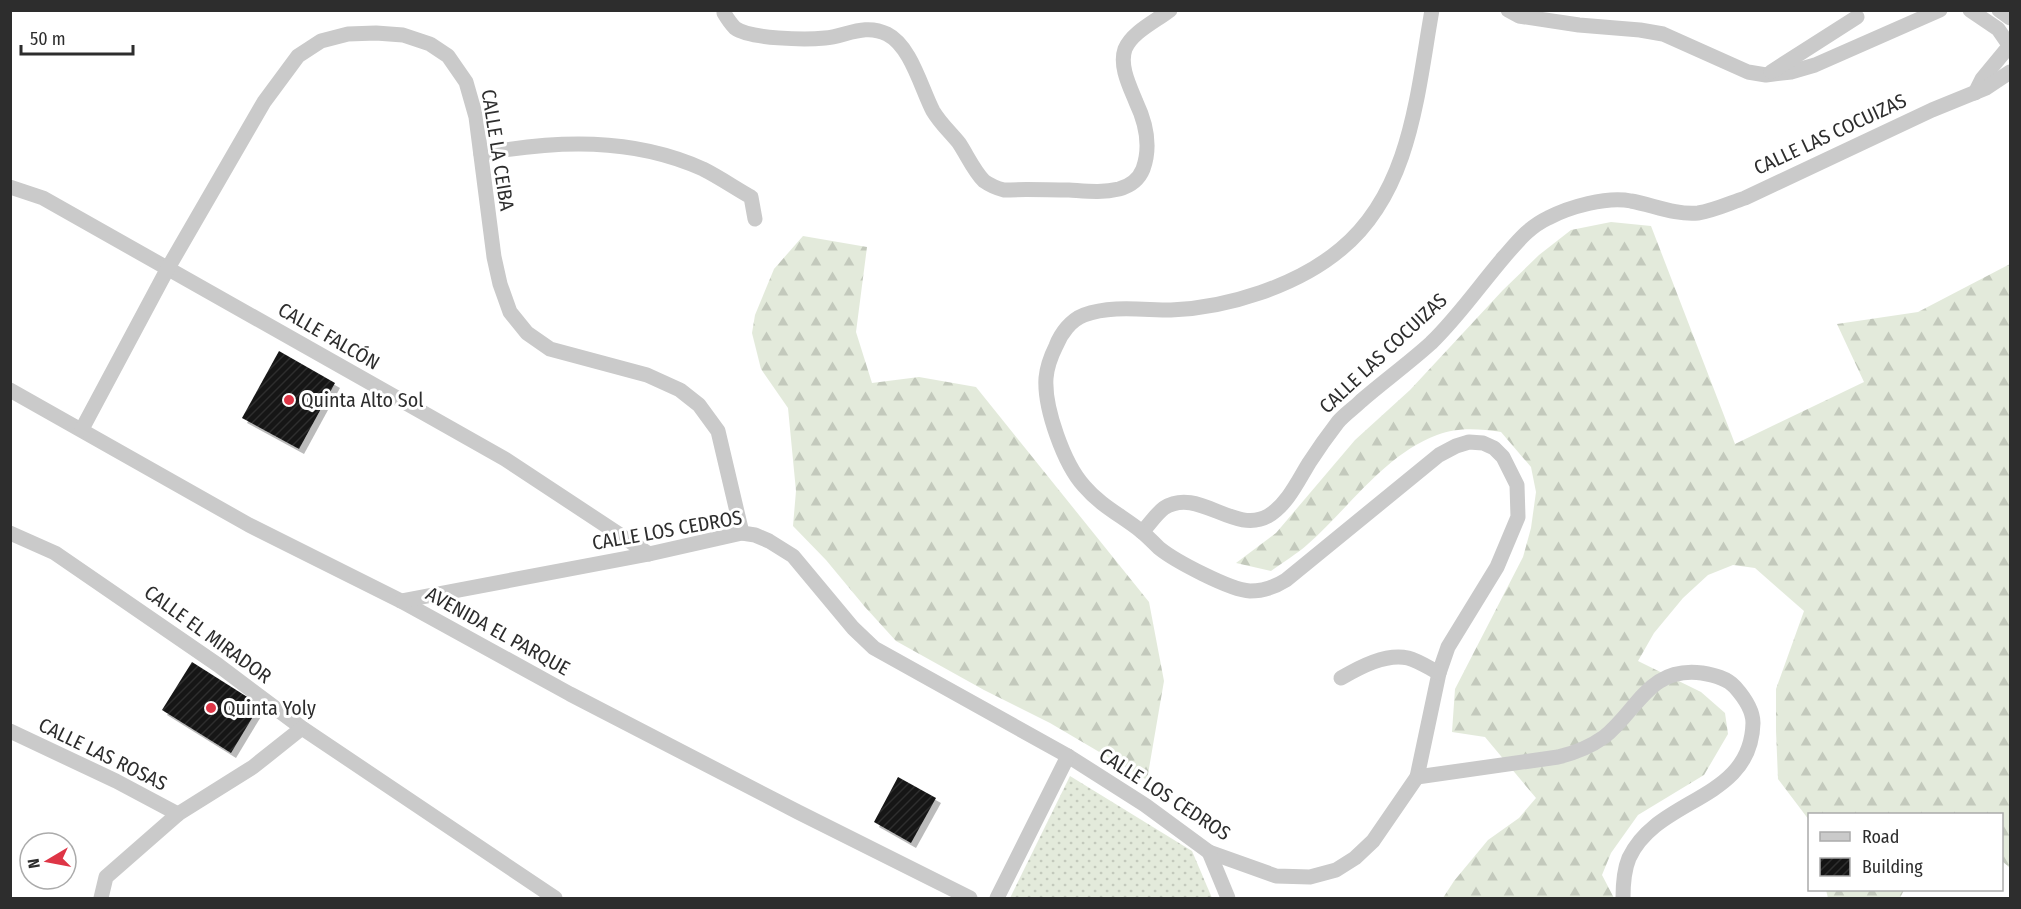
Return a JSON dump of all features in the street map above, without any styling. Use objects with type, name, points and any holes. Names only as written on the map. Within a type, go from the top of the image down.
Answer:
[{"type":"street","points":[[724,10],[735,28],[754,35],[825,38],[870,29],[888,34],[901,46],[911,62],[933,110],[944,127],[957,141],[982,179],[993,188],[1104,192],[1123,188],[1132,183],[1140,176],[1147,157],[1144,126],[1138,105],[1128,85],[1125,50],[1134,36],[1170,10]]},
{"type":"street","points":[[1142,532],[1105,506],[1083,485],[1064,452],[1051,413],[1046,379],[1050,359],[1059,339],[1067,326],[1082,315],[1105,309],[1173,309],[1238,301],[1309,271],[1341,250],[1369,222],[1389,188],[1402,156],[1413,116],[1432,10]]},
{"type":"street","points":[[1517,12],[1579,25],[1663,34],[1748,72],[1766,75],[1791,72],[1815,65],[1940,10]]},
{"type":"street","points":[[1970,10],[1998,29],[2009,46],[1982,79],[1975,93]]},
{"type":"street","points":[[1999,10],[2010,18]]},
{"type":"street","points":[[1766,75],[1857,17]]},
{"type":"street","name":"CALLE LA CEIBA","points":[[82,429],[168,268],[264,102],[298,57],[321,41],[348,34],[403,35],[430,44],[448,56],[466,82],[476,117],[494,257],[510,312],[527,333],[550,349],[647,375],[680,390],[699,405],[718,431],[742,533]]},
{"type":"street","name":"CALLE LAS COCUIZAS","points":[[1142,532],[1164,508],[1183,502],[1197,503],[1214,512],[1250,520],[1266,517],[1279,507],[1340,420],[1431,343],[1533,225],[1569,208],[1619,200],[1628,200],[1664,210],[1698,213],[1745,198],[1932,110],[1975,93],[2001,80],[2010,72]]},
{"type":"street","points":[[481,154],[533,145],[587,143],[657,154],[704,170],[751,197],[755,219]]},
{"type":"street","name":"CALLE FALCÓN","points":[[10,187],[43,198],[505,459],[649,554]]},
{"type":"street","name":"AVENIDA EL PARQUE","points":[[10,390],[249,525],[401,602],[611,716],[970,898]]},
{"type":"street","name":"CALLE LOS CEDROS","points":[[401,602],[649,554],[742,533],[762,538],[793,556],[853,628],[874,648],[1068,756],[1145,805],[1209,852],[1276,876],[1310,878],[1336,870],[1355,858],[1373,841],[1417,777],[1439,673],[1448,647],[1497,567],[1518,517],[1517,485],[1503,457],[1494,448],[1483,443],[1469,442],[1439,455],[1300,570],[1274,587],[1261,590],[1248,591],[1236,588],[1182,563],[1142,532]]},
{"type":"street","name":"CALLE EL MIRADOR","points":[[10,532],[64,559],[218,665],[302,728],[555,898]]},
{"type":"street","points":[[1341,678],[1376,661],[1393,657],[1408,658],[1439,673]]},
{"type":"street","points":[[1417,777],[1579,752],[1604,736],[1646,690],[1672,675],[1690,672],[1709,674],[1729,681],[1744,698],[1753,719],[1752,741],[1743,763],[1725,780],[1700,798],[1653,826],[1639,842],[1629,859],[1625,873],[1623,898]]},
{"type":"street","points":[[100,898],[106,877],[178,814],[253,767],[302,728]]},
{"type":"street","name":"CALLE LAS ROSAS","points":[[10,731],[116,781],[178,814]]},
{"type":"street","points":[[997,898],[1068,756]]},
{"type":"street","points":[[1209,852],[1228,898]]},
{"type":"green space","points":[[1611,222],[1651,226],[1735,444],[1864,382],[1837,324],[1918,312],[2010,264],[2010,868],[2003,862],[2003,813],[1808,813],[1808,819],[1778,779],[1776,731],[1776,689],[1804,611],[1755,568],[1733,565],[1708,575],[1683,598],[1654,633],[1638,661],[1701,692],[1725,713],[1728,734],[1704,775],[1638,815],[1611,853],[1602,875],[1614,898],[1443,898],[1488,840],[1519,818],[1536,798],[1485,737],[1452,732],[1455,689],[1523,557],[1531,528],[1536,492],[1531,467],[1501,432],[1461,430],[1445,432],[1418,444],[1401,455],[1368,484],[1308,544],[1271,571],[1236,563],[1276,533],[1355,440],[1410,390],[1503,290],[1539,255],[1571,230]]},
{"type":"green space","points":[[803,236],[867,247],[856,332],[872,383],[919,377],[976,387],[1149,602],[1164,681],[1147,780],[1050,723],[984,690],[896,641],[826,560],[793,526],[796,491],[788,408],[761,369],[752,333],[755,315],[774,269]]},
{"type":"green space","points":[[1070,776],[1192,851],[1212,898],[1010,898]]},
{"type":"green space","points":[[1826,891],[1904,891],[1900,898],[1828,898]]},
{"type":"building","name":"Quinta Alto Sol","points":[[279,351],[335,383],[299,449],[242,418]]},
{"type":"building","name":"Quinta Yoly","points":[[192,662],[260,705],[231,753],[162,710]]},
{"type":"building","points":[[898,777],[936,798],[911,843],[874,822]]},
{"type":"place","name":"Quinta Alto Sol","points":[[289,400]]},
{"type":"place","name":"Quinta Yoly","points":[[211,708]]}]
